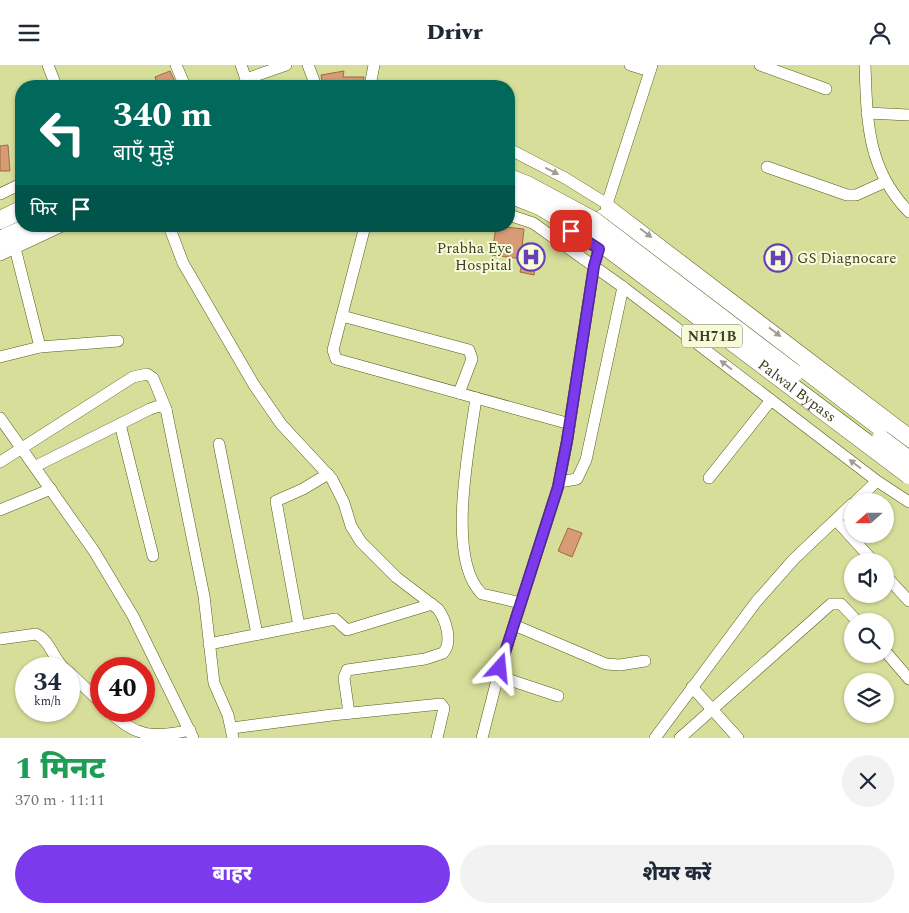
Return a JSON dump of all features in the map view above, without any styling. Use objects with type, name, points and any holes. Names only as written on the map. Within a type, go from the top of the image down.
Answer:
[{"type":"highway","points":[[515,173],[606,212],[639,242],[909,449]]},
{"type":"highway","name":"Palwal Bypass","points":[[515,180],[594,221],[909,460]]},
{"type":"highway","name":"Palwal Bypass","points":[[515,196],[540,206],[604,245],[909,475]]},
{"type":"highway","points":[[0,207],[15,200]]},
{"type":"highway","name":"NH71B","points":[[515,202],[549,217],[599,249],[909,484]]},
{"type":"highway","points":[[0,220],[15,213]]},
{"type":"highway","points":[[0,231],[15,225]]},
{"type":"highway","points":[[7,244],[24,232]]},
{"type":"street","points":[[48,65],[54,80]]},
{"type":"street","points":[[176,65],[182,80]]},
{"type":"street","points":[[240,65],[246,80]]},
{"type":"street","points":[[254,80],[286,65]]},
{"type":"street","points":[[308,65],[314,80]]},
{"type":"street","points":[[371,80],[374,65]]},
{"type":"street","points":[[482,738],[498,676],[559,482],[594,266],[606,212],[651,68],[630,65]]},
{"type":"street","points":[[760,65],[826,89]]},
{"type":"street","points":[[864,65],[867,113],[872,147],[885,182],[909,212]]},
{"type":"street","points":[[867,113],[909,115]]},
{"type":"street","points":[[515,152],[565,178],[606,212],[909,434]]},
{"type":"street","points":[[768,167],[847,195],[856,195],[885,182]]},
{"type":"street","points":[[0,194],[15,186]]},
{"type":"street","points":[[515,217],[533,223],[594,266],[877,481],[909,502]]},
{"type":"street","points":[[0,255],[7,244],[44,232]]},
{"type":"street","points":[[171,232],[183,263],[267,406],[281,424],[328,474],[340,493],[351,526],[361,542],[396,577],[432,604],[443,615],[448,642],[447,648],[443,653],[425,659],[347,670],[344,678],[349,713]]},
{"type":"street","points":[[363,232],[333,350],[336,359],[570,423]]},
{"type":"street","points":[[7,244],[40,347]]},
{"type":"street","points":[[559,482],[577,479],[586,460],[623,287]]},
{"type":"street","points":[[342,316],[469,350],[472,359],[460,393]]},
{"type":"street","points":[[0,357],[40,347],[118,341]]},
{"type":"street","points":[[0,462],[133,377],[147,374],[153,378],[166,409],[199,568],[214,683],[232,733],[349,713],[441,704],[444,708],[437,738]]},
{"type":"street","points":[[476,398],[462,509],[463,550],[474,582],[482,594],[521,603]]},
{"type":"street","points":[[709,478],[771,400]]},
{"type":"street","points":[[36,466],[159,406],[166,409]]},
{"type":"street","points":[[0,418],[36,466],[94,551],[133,616],[192,734],[152,737],[126,726],[121,722]]},
{"type":"street","points":[[120,424],[153,556]]},
{"type":"street","points":[[219,444],[257,634]]},
{"type":"street","points":[[299,626],[276,501],[303,489],[328,474]]},
{"type":"street","points":[[864,493],[877,481]]},
{"type":"street","points":[[0,510],[51,489]]},
{"type":"street","points":[[655,738],[756,602],[794,559],[844,512]]},
{"type":"street","points":[[836,520],[866,553]]},
{"type":"street","points":[[894,585],[909,601]]},
{"type":"street","points":[[680,738],[831,604],[838,603],[849,613]]},
{"type":"street","points":[[209,643],[335,619],[347,630],[432,604]]},
{"type":"street","points":[[514,625],[606,664],[620,665],[646,661]]},
{"type":"street","points":[[0,639],[36,634],[46,641],[54,657]]},
{"type":"street","points":[[894,662],[909,679]]},
{"type":"street","points":[[498,676],[558,696]]},
{"type":"street","points":[[80,683],[90,692]]},
{"type":"street","points":[[692,687],[738,738]]},
{"type":"building","points":[[170,71],[174,80],[156,80],[155,77]]},
{"type":"building","points":[[344,71],[343,77],[364,77],[364,80],[322,80],[321,75]]},
{"type":"building","points":[[8,145],[10,171],[0,171],[0,146]]},
{"type":"building","points":[[515,228],[524,229],[522,247],[538,250],[534,275],[520,272],[523,259],[492,255],[495,232],[515,232]]},
{"type":"building","points":[[773,246],[789,250],[785,268],[768,264]]},
{"type":"building","points":[[568,528],[582,533],[572,557],[558,551]]},
{"type":"place","name":"Prabha Eye Hospital","points":[[531,257]]},
{"type":"place","name":"GS Diagnocare","points":[[778,258]]},
{"type":"route","points":[[500,668],[558,487],[594,266],[599,249],[571,231]]}]
